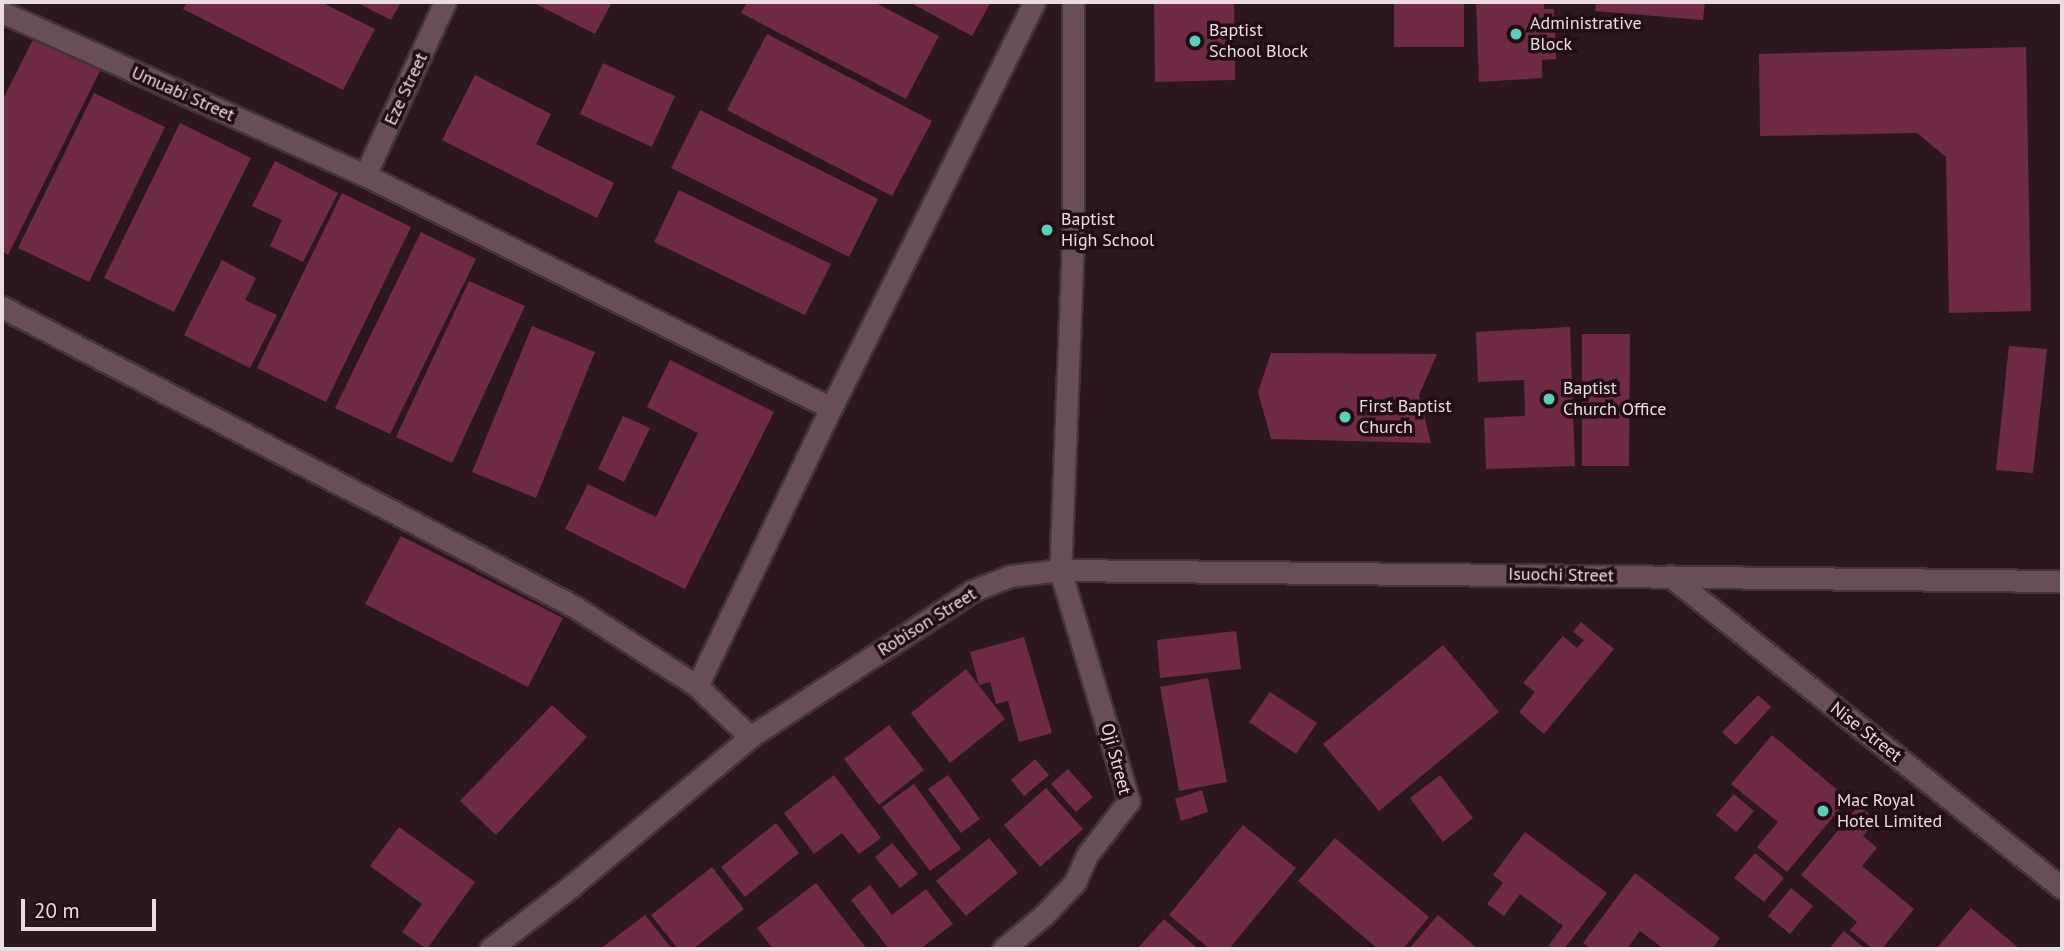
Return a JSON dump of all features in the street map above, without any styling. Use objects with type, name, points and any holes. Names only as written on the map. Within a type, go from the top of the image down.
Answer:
[{"type":"street","name":"Eze Street","points":[[365,175],[445,2]]},
{"type":"street","points":[[697,686],[831,408],[1034,2]]},
{"type":"street","points":[[1060,570],[1073,239],[1073,2]]},
{"type":"street","name":"Umuabi Street","points":[[2,12],[365,175],[831,408]]},
{"type":"street","points":[[2,307],[575,607],[697,686],[750,737]]},
{"type":"street","name":"Isuochi Street","points":[[1060,570],[2062,581]]},
{"type":"street","name":"Robison Street","points":[[489,949],[569,888],[750,737],[972,591],[1010,576],[1060,570]]},
{"type":"street","name":"Oji Street","points":[[1003,949],[1044,915],[1074,882],[1087,855],[1129,801],[1060,570]]},
{"type":"street","name":"Nise Street","points":[[1670,576],[2062,888]]},
{"type":"building","points":[[187,2],[321,2],[375,29],[343,90],[183,9]]},
{"type":"building","points":[[356,2],[401,2],[391,20]]},
{"type":"building","points":[[532,2],[612,2],[595,34]]},
{"type":"building","points":[[747,2],[874,2],[939,36],[906,99],[741,13]]},
{"type":"building","points":[[909,2],[991,2],[972,36]]},
{"type":"building","name":"Baptist School Block","points":[[1154,2],[1234,2],[1235,80],[1155,82]]},
{"type":"building","points":[[1394,2],[1464,2],[1464,47],[1394,47]]},
{"type":"building","name":"Administrative Block","points":[[1476,2],[1544,2],[1544,9],[1554,9],[1556,59],[1542,60],[1542,78],[1479,82]]},
{"type":"building","points":[[1596,2],[1705,2],[1703,20],[1595,11]]},
{"type":"building","points":[[767,34],[932,121],[892,196],[727,110]]},
{"type":"building","points":[[35,36],[101,69],[8,255],[2,251],[2,101]]},
{"type":"building","points":[[2026,47],[2031,311],[1949,313],[1946,157],[1917,133],[1760,136],[1759,54]]},
{"type":"building","points":[[603,63],[675,96],[652,147],[580,114]]},
{"type":"building","points":[[475,75],[551,114],[536,144],[614,183],[597,218],[442,140]]},
{"type":"building","points":[[94,93],[165,127],[89,282],[18,248]]},
{"type":"building","points":[[700,110],[878,199],[849,257],[671,168]]},
{"type":"building","points":[[180,123],[251,158],[174,312],[104,278]]},
{"type":"building","points":[[275,161],[338,193],[303,262],[270,246],[282,220],[252,206]]},
{"type":"building","points":[[679,190],[831,264],[805,315],[654,242]]},
{"type":"building","points":[[342,193],[411,227],[326,402],[257,368]]},
{"type":"building","points":[[421,232],[476,259],[390,434],[335,408]]},
{"type":"building","points":[[222,260],[256,278],[245,300],[277,315],[250,368],[184,335]]},
{"type":"building","points":[[469,281],[525,306],[452,463],[396,437]]},
{"type":"building","points":[[532,326],[595,352],[536,498],[472,472]]},
{"type":"building","name":"Baptist Church Office","points":[[1570,327],[1575,466],[1486,469],[1484,418],[1525,416],[1524,380],[1478,382],[1476,332]]},
{"type":"building","points":[[1582,334],[1630,334],[1629,466],[1582,466]]},
{"type":"building","points":[[2009,346],[2047,349],[2033,473],[1996,470]]},
{"type":"building","name":"First Baptist Church","points":[[1271,353],[1437,354],[1419,395],[1431,443],[1271,439],[1258,392]]},
{"type":"building","points":[[670,360],[774,412],[685,589],[565,529],[588,484],[656,517],[698,433],[647,407]]},
{"type":"building","points":[[623,416],[650,428],[624,482],[598,469]]},
{"type":"building","points":[[401,536],[563,618],[528,687],[365,604]]},
{"type":"building","points":[[1581,622],[1614,649],[1544,734],[1519,712],[1535,692],[1523,683],[1563,636],[1577,648],[1584,640],[1573,632]]},
{"type":"building","points":[[1236,631],[1241,669],[1160,678],[1157,640]]},
{"type":"building","points":[[1024,637],[1052,733],[1019,742],[1008,701],[996,704],[990,682],[979,685],[970,652]]},
{"type":"building","points":[[1443,645],[1499,712],[1379,811],[1323,744]]},
{"type":"building","points":[[966,669],[1005,719],[950,763],[911,713]]},
{"type":"building","points":[[1208,678],[1227,782],[1179,791],[1160,687]]},
{"type":"building","points":[[1270,692],[1317,723],[1296,754],[1249,722]]},
{"type":"building","points":[[1758,695],[1771,707],[1736,745],[1722,732]]},
{"type":"building","points":[[552,705],[587,737],[496,835],[460,801]]},
{"type":"building","points":[[889,725],[924,770],[879,805],[844,759]]},
{"type":"building","points":[[1772,735],[1848,799],[1787,872],[1757,847],[1778,822],[1731,784]]},
{"type":"building","points":[[1035,759],[1049,775],[1024,796],[1011,780]]},
{"type":"building","points":[[1068,769],[1093,797],[1076,812],[1051,784]]},
{"type":"building","points":[[834,775],[881,838],[859,854],[842,833],[814,854],[784,813]]},
{"type":"building","points":[[948,775],[980,819],[961,833],[928,789]]},
{"type":"building","points":[[1440,775],[1473,818],[1443,842],[1410,798]]},
{"type":"building","points":[[914,784],[961,849],[930,871],[882,807]]},
{"type":"building","points":[[1046,788],[1083,829],[1040,867],[1004,825]]},
{"type":"building","points":[[1202,790],[1208,812],[1181,821],[1175,799]]},
{"type":"building","points":[[1734,794],[1754,811],[1736,832],[1716,815]]},
{"type":"building","points":[[1859,805],[1876,820],[1863,836],[1877,848],[1862,866],[1914,909],[1882,949],[1873,949],[1850,930],[1857,922],[1801,875]]},
{"type":"building","points":[[776,823],[799,853],[745,897],[721,867]]},
{"type":"building","points":[[1243,825],[1296,868],[1229,949],[1210,949],[1169,915]]},
{"type":"building","points":[[399,827],[475,882],[427,949],[402,932],[422,904],[370,866]]},
{"type":"building","points":[[1525,832],[1607,893],[1564,949],[1548,946],[1563,926],[1520,894],[1504,916],[1487,904],[1503,883],[1493,875]]},
{"type":"building","points":[[989,838],[1018,873],[966,916],[936,881]]},
{"type":"building","points":[[1335,838],[1429,917],[1403,949],[1378,949],[1298,881]]},
{"type":"building","points":[[892,843],[918,874],[900,888],[875,857]]},
{"type":"building","points":[[1755,853],[1784,878],[1764,902],[1734,878]]},
{"type":"building","points":[[712,867],[744,909],[693,949],[678,949],[651,915]]},
{"type":"building","points":[[1635,873],[1720,938],[1712,949],[1664,949],[1640,931],[1627,949],[1591,949],[1583,943]]},
{"type":"building","points":[[816,883],[867,949],[773,949],[757,928]]},
{"type":"building","points":[[870,885],[892,915],[926,889],[953,924],[920,949],[889,949],[851,900]]},
{"type":"building","points":[[1791,888],[1813,906],[1790,934],[1768,916]]},
{"type":"building","points":[[1971,908],[2020,949],[1936,949]]},
{"type":"building","points":[[645,915],[672,949],[600,949]]},
{"type":"building","points":[[1438,915],[1478,949],[1409,949]]},
{"type":"building","points":[[1164,919],[1198,949],[1137,949]]},
{"type":"building","points":[[1844,931],[1865,949],[1829,949]]},
{"type":"place","name":"Administrative Block","points":[[1516,34]]},
{"type":"place","name":"Baptist School Block","points":[[1195,41]]},
{"type":"place","name":"Baptist High School","points":[[1047,230]]},
{"type":"place","name":"Baptist Church Office","points":[[1549,399]]},
{"type":"place","name":"First Baptist Church","points":[[1345,417]]},
{"type":"place","name":"Mac Royal Hotel Limited","points":[[1823,811]]}]
